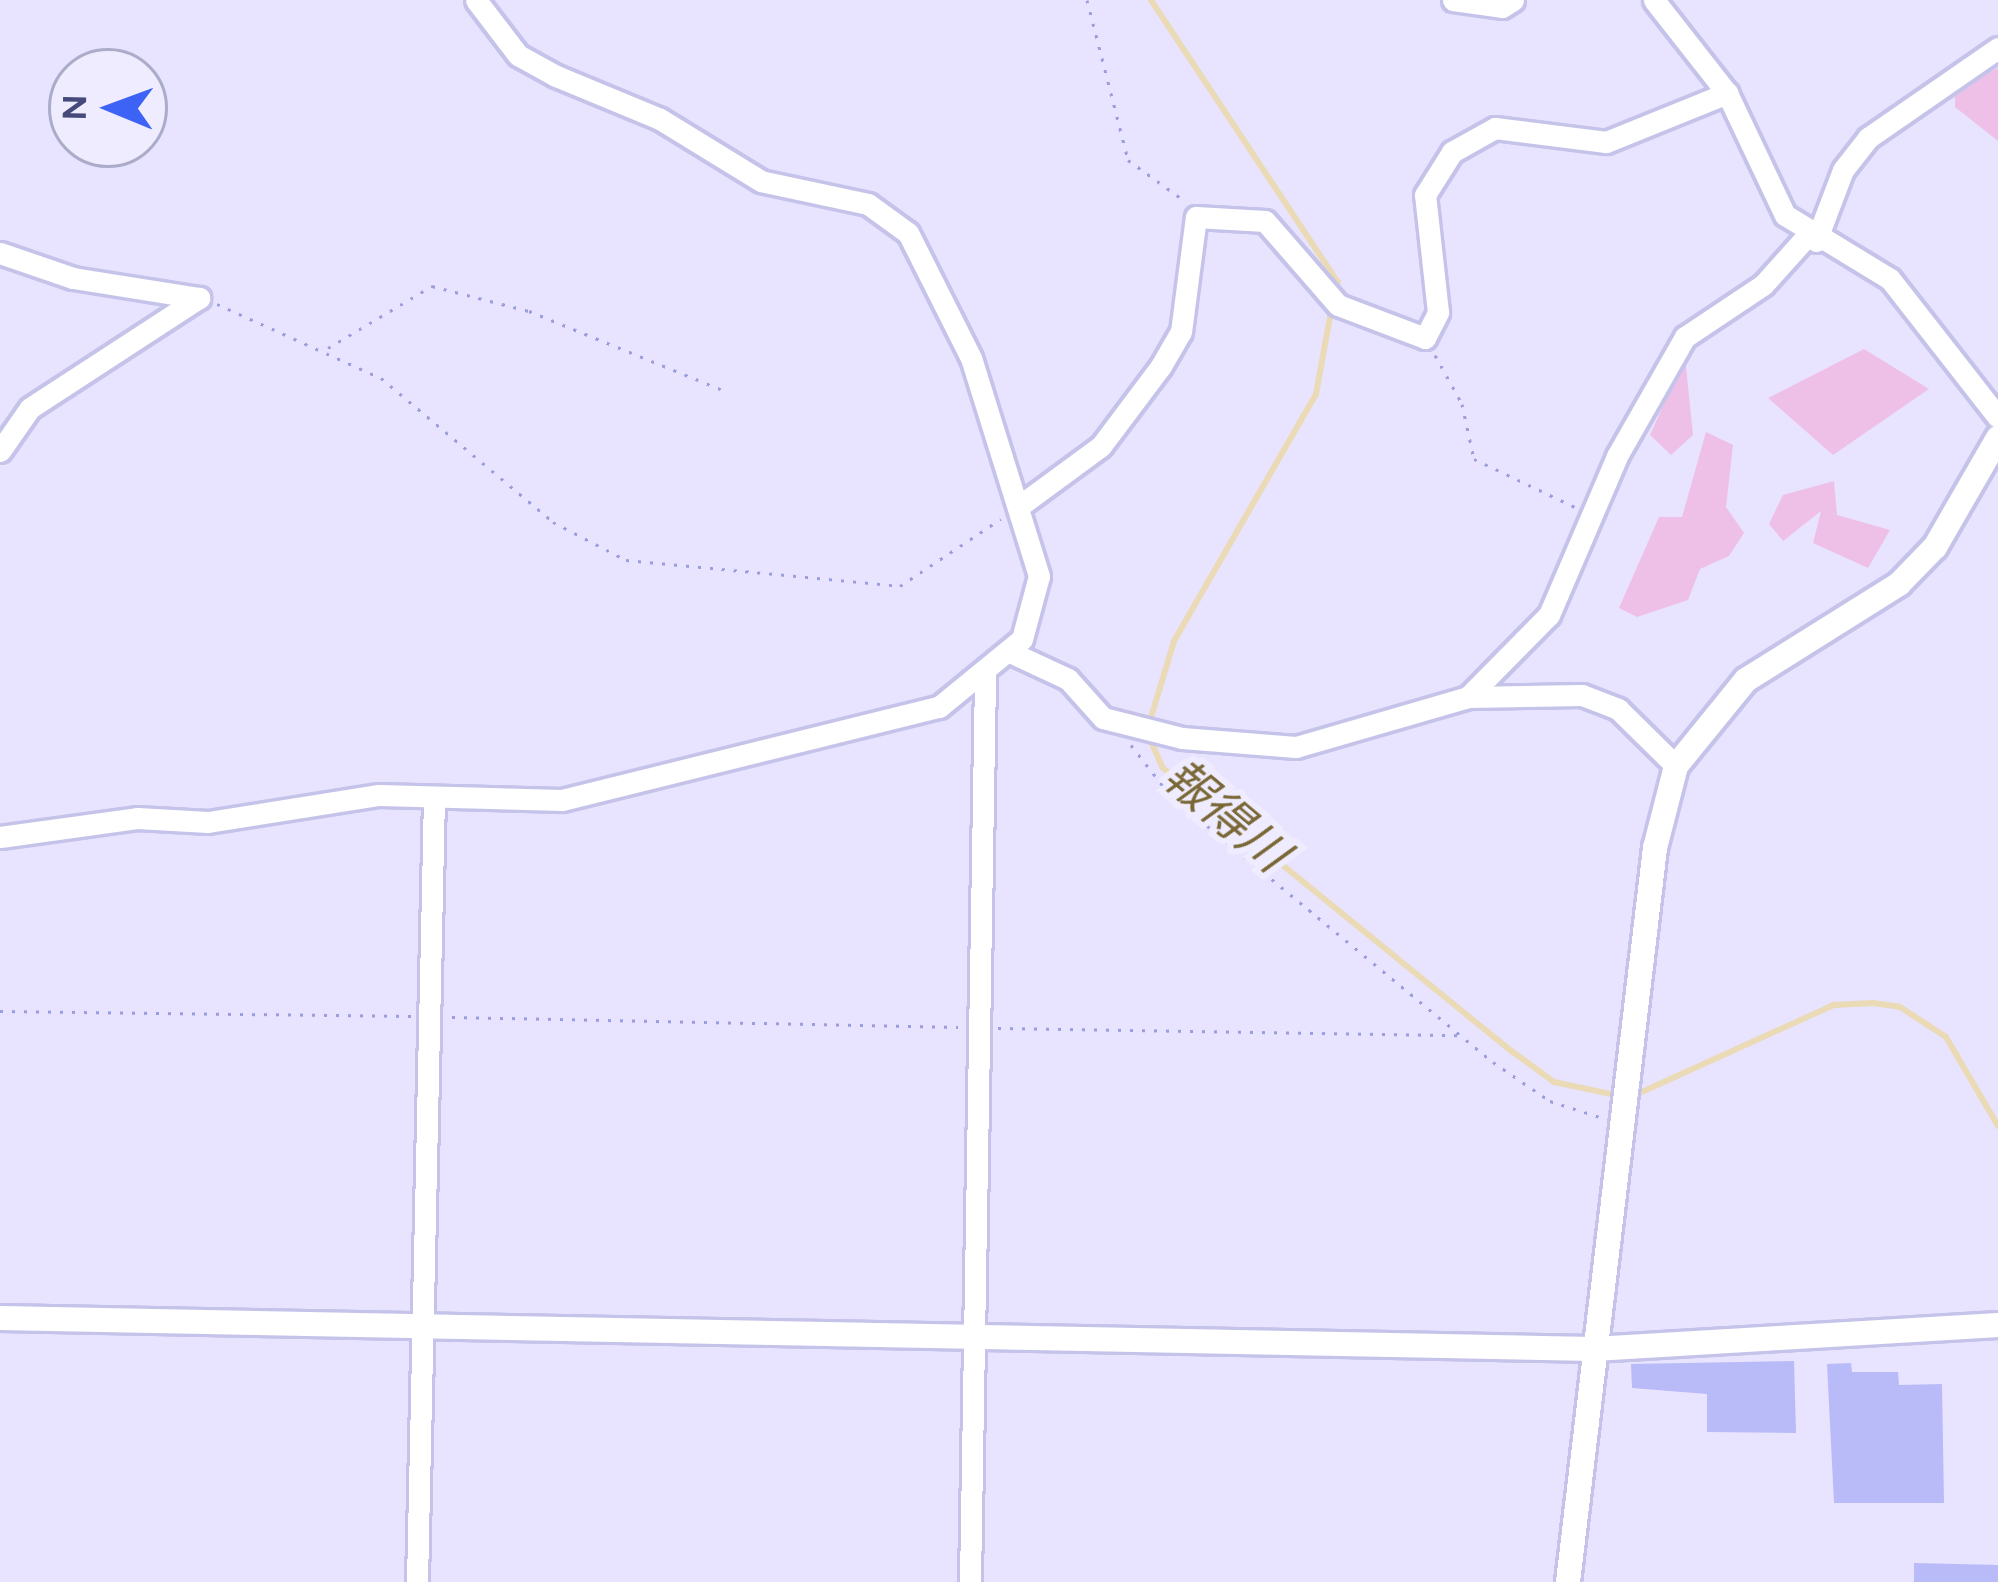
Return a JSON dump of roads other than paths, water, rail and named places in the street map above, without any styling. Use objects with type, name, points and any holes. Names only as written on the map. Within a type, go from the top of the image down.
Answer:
[{"type":"street","points":[[0,837],[434,797],[562,800],[939,707],[1012,653],[1039,590],[1018,507],[971,358],[890,215],[781,190],[660,119],[556,76],[518,55],[476,0]]},
{"type":"street","points":[[1453,0],[1502,7],[1513,0]]},
{"type":"street","points":[[1654,0],[1727,93],[1768,189],[1812,238],[1890,279],[1998,417]]},
{"type":"street","points":[[1468,697],[1550,615],[1590,519],[1685,337],[1763,285],[1812,238],[1843,170],[1868,138],[1998,48]]},
{"type":"street","points":[[1018,507],[1101,446],[1161,366],[1181,332],[1196,218],[1265,221],[1338,305],[1425,338],[1438,312],[1425,194],[1452,152],[1495,128],[1606,142],[1727,93]]},
{"type":"street","points":[[0,253],[73,278],[199,298],[30,408],[0,452]]},
{"type":"street","points":[[1568,1582],[1654,848],[1676,766],[1692,735],[1746,680],[1899,584],[1935,547],[1998,438]]},
{"type":"street","points":[[1012,653],[1068,679],[1103,718],[1125,726],[1296,747],[1468,697],[1601,698],[1676,766]]},
{"type":"street","points":[[970,1582],[985,674]]},
{"type":"street","points":[[417,1582],[434,797]]},
{"type":"street","points":[[0,1318],[1594,1349],[1998,1324]]},
{"type":"waterway","name":"報得川","points":[[1151,0],[1338,282],[1335,293]]},
{"type":"waterway","name":"報得川","points":[[1149,724],[1174,641],[1316,394],[1332,306]]},
{"type":"waterway","name":"報得川","points":[[1149,737],[1163,768],[1513,1052],[1554,1082],[1620,1096]]},
{"type":"waterway","name":"報得川","points":[[1633,1096],[1834,1005],[1873,1003],[1900,1007],[1946,1037],[1998,1126]]}]
